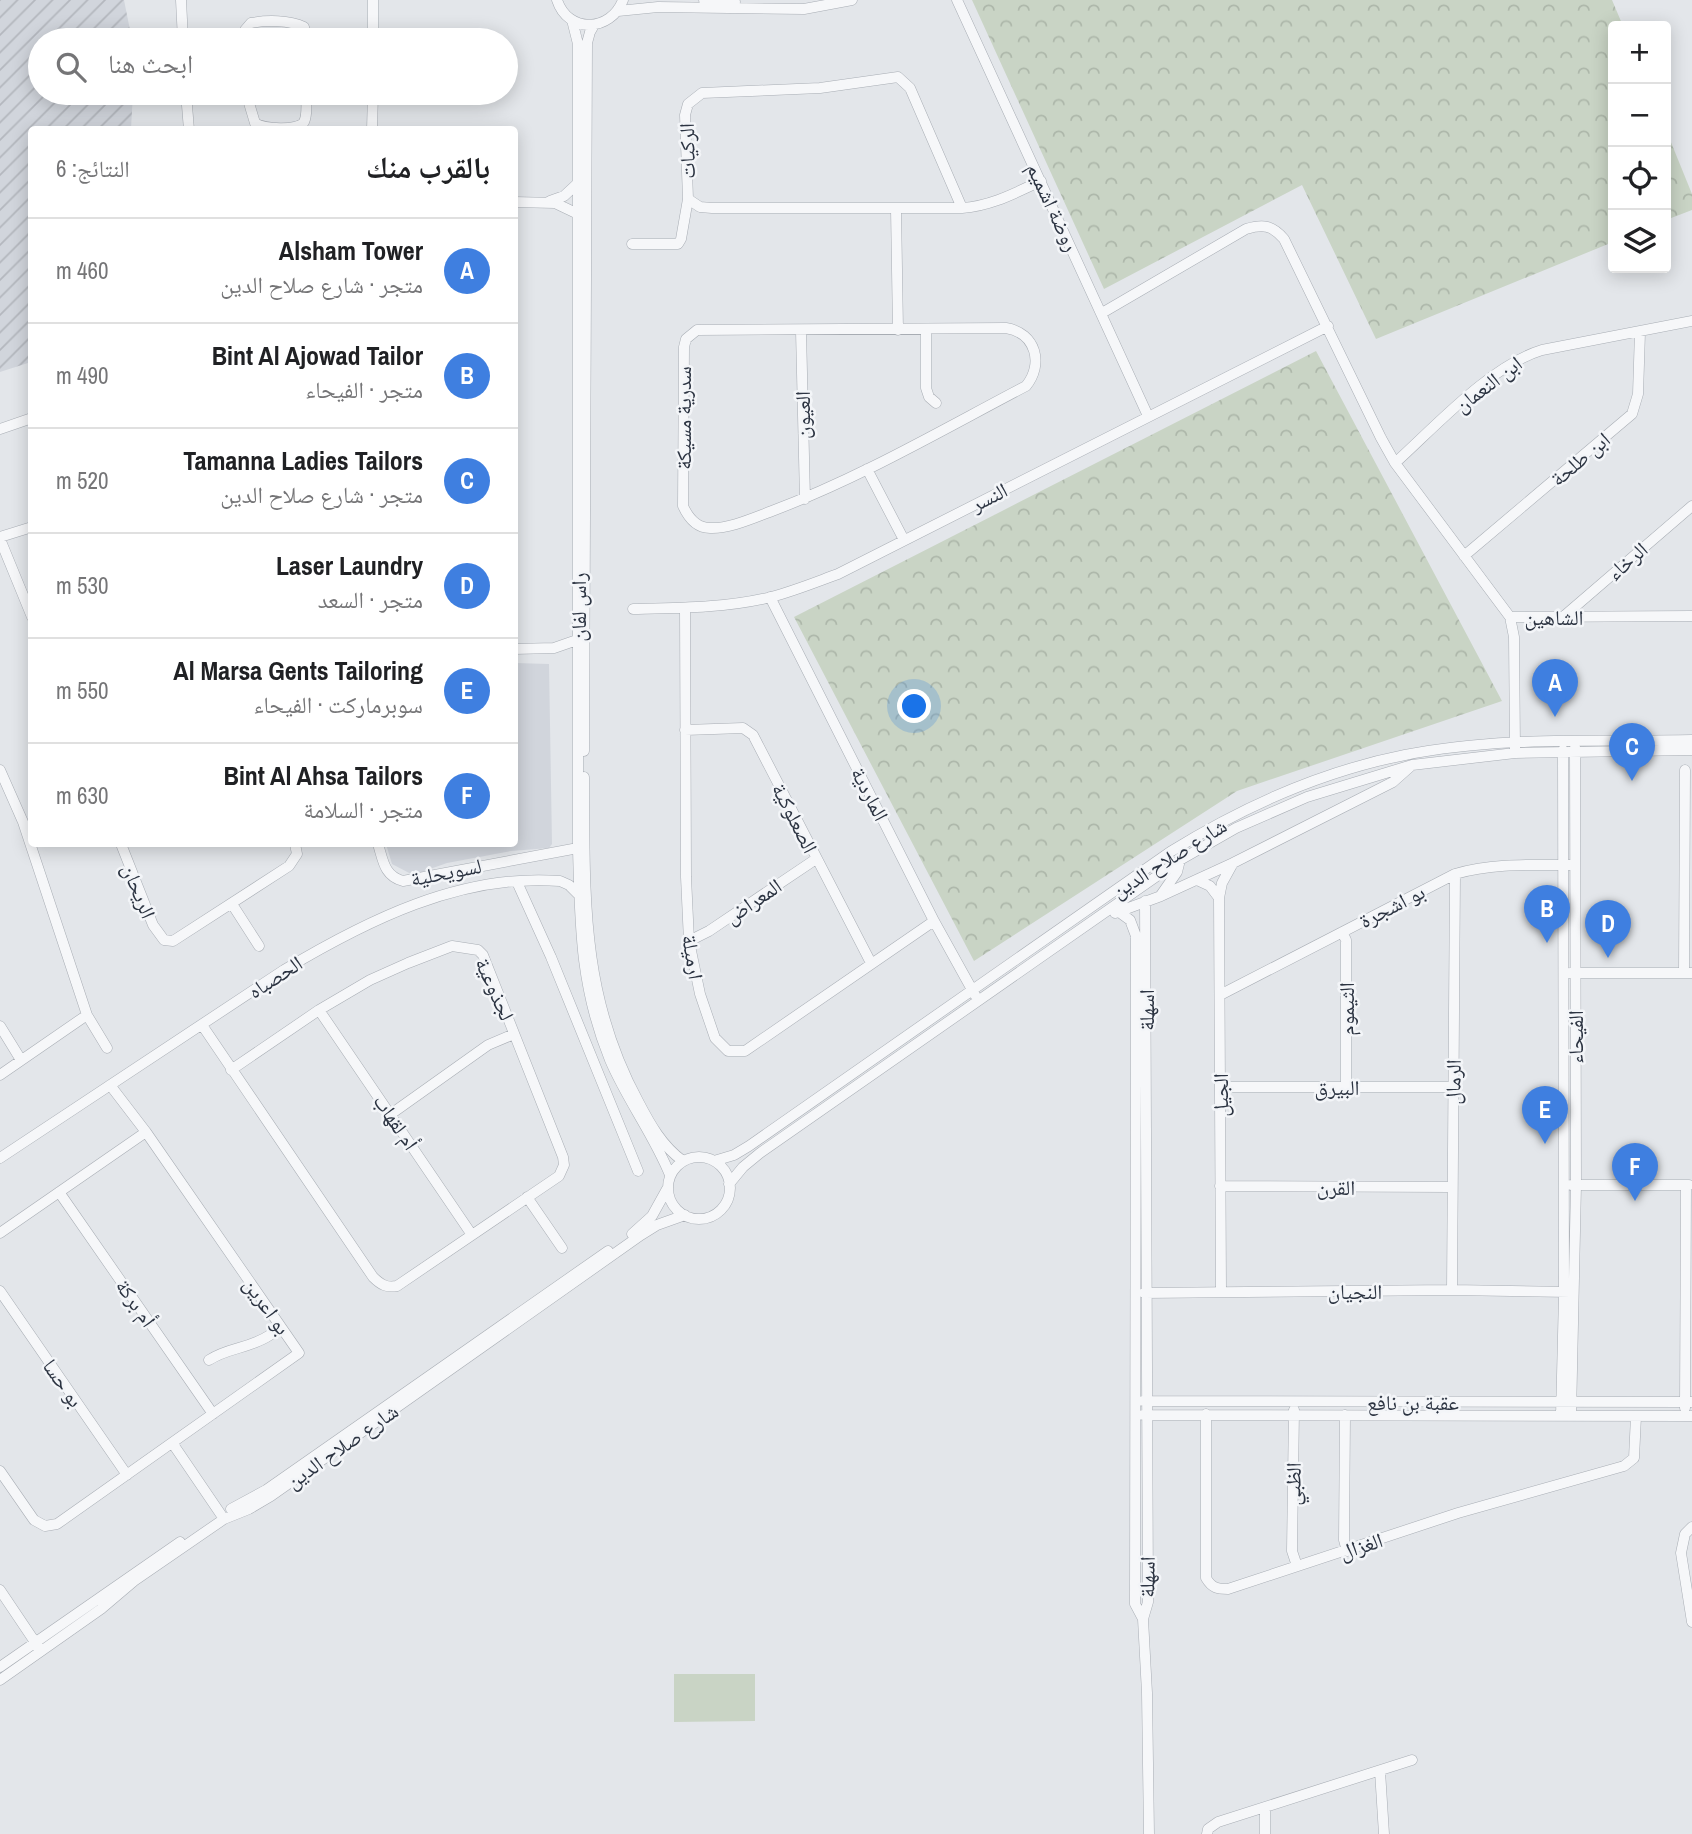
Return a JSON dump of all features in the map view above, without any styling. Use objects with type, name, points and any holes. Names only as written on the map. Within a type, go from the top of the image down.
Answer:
[{"type":"street","points":[[181,0],[182,28]]},
{"type":"street","points":[[373,0],[373,28]]},
{"type":"street","points":[[557,2],[572,20],[594,25],[610,19],[623,0]]},
{"type":"street","points":[[704,0],[804,3],[852,0]]},
{"type":"street","name":"روضة اشميم","points":[[957,0],[1148,416]]},
{"type":"street","points":[[618,11],[658,7],[797,10],[819,3]]},
{"type":"street","name":"راس لفان","points":[[572,20],[578,44],[576,891],[582,953],[593,1012],[615,1071],[636,1113],[664,1158],[670,1175]]},
{"type":"street","points":[[247,28],[251,23],[259,21],[295,23],[304,28]]},
{"type":"street","name":"راس لفان","points":[[594,25],[587,43],[584,772],[587,926],[594,981],[618,1060],[660,1138],[671,1152],[683,1161]]},
{"type":"street","name":"الركيات","points":[[962,208],[910,88],[898,77],[890,76],[820,88],[702,93],[688,104],[685,115],[688,199],[700,207],[897,209],[962,208],[977,207],[996,202],[1041,181]]},
{"type":"street","points":[[187,105],[189,126]]},
{"type":"street","points":[[250,105],[255,123],[259,126]]},
{"type":"street","points":[[300,126],[306,116],[306,105]]},
{"type":"street","points":[[372,126],[373,105]]},
{"type":"street","points":[[518,202],[547,201],[565,196],[578,183]]},
{"type":"street","points":[[632,244],[678,244],[683,232],[688,199]]},
{"type":"street","points":[[547,201],[563,205],[578,214]]},
{"type":"street","points":[[897,209],[898,330]]},
{"type":"street","points":[[1102,313],[1246,229],[1267,226],[1276,230],[1284,239],[1395,463],[1510,617]]},
{"type":"street","points":[[1640,332],[1692,321]]},
{"type":"street","name":"النسر","points":[[633,609],[685,608],[770,597],[805,587],[838,573],[1328,326]]},
{"type":"street","points":[[926,329],[926,388],[929,397],[936,403]]},
{"type":"street","name":"سدرية مسيكة","points":[[926,329],[1016,330],[1030,342],[1037,359],[1034,376],[1026,386],[805,499],[756,517],[708,528],[692,521],[683,506],[686,339],[697,330],[926,329]]},
{"type":"street","name":"العيون","points":[[801,331],[805,499]]},
{"type":"street","name":"ابن النعمان","points":[[1395,463],[1491,377],[1523,356],[1640,332]]},
{"type":"street","name":"ابن طلحة","points":[[1464,556],[1632,414],[1638,394],[1640,332]]},
{"type":"street","points":[[0,429],[28,419]]},
{"type":"street","points":[[867,469],[904,540]]},
{"type":"street","name":"الرخاء","points":[[1563,617],[1692,506]]},
{"type":"street","points":[[28,528],[0,538],[28,607]]},
{"type":"street","name":"الماردية","points":[[770,597],[934,921],[979,1001]]},
{"type":"street","name":"ارميلة","points":[[685,608],[686,877],[689,941],[700,994],[710,1026],[721,1046],[737,1052],[745,1051],[934,921]]},
{"type":"street","name":"الشاهين","points":[[1515,747],[1514,637],[1510,617],[1692,616]]},
{"type":"street","points":[[518,649],[554,648],[578,640]]},
{"type":"street","points":[[554,648],[578,656]]},
{"type":"street","name":"الصعلوكية","points":[[685,730],[743,729],[753,735],[871,963]]},
{"type":"street","name":"شارع صلاح الدين","points":[[1575,748],[1692,740]]},
{"type":"street","name":"شارع صلاح الدين","points":[[729,1184],[743,1167],[760,1153],[1181,860],[1236,828],[1307,797],[1412,765],[1515,747]]},
{"type":"street","name":"شارع صلاح الدين","points":[[714,1161],[734,1155],[749,1146],[1170,852],[1210,829],[1283,794],[1366,764],[1410,754],[1515,747],[1692,751]]},
{"type":"street","name":"الفيحاء","points":[[1563,748],[1564,865],[1576,1185],[1569,1292],[1566,1416]]},
{"type":"street","name":"الفيحاء","points":[[1569,1292],[1564,1185],[1569,973],[1576,865],[1575,748]]},
{"type":"street","points":[[1410,754],[1412,765]]},
{"type":"street","name":"شارع صلاح الدين","points":[[1098,918],[1161,896],[1233,863],[1393,782],[1412,765]]},
{"type":"street","points":[[0,770],[28,837]]},
{"type":"street","points":[[1569,973],[1688,973],[1685,770]]},
{"type":"street","points":[[31,847],[87,1015],[107,1048]]},
{"type":"street","name":"الريحان","points":[[122,847],[153,925],[164,940],[173,941],[289,866],[295,861],[296,847]]},
{"type":"street","name":"لسويحلية","points":[[378,847],[387,872],[403,881],[574,849]]},
{"type":"street","points":[[1161,896],[1177,873],[1181,860],[1176,853],[1170,852]]},
{"type":"street","name":"المعراض","points":[[689,941],[709,932],[816,859]]},
{"type":"street","name":"الجيل","points":[[1221,1292],[1219,898],[1222,883],[1233,863]]},
{"type":"street","name":"بو اشجرة","points":[[1220,995],[1455,874],[1489,866],[1576,865]]},
{"type":"street","name":"الرمال","points":[[1452,1290],[1455,874]]},
{"type":"street","points":[[1197,880],[1210,886],[1219,898]]},
{"type":"street","name":"الحصباه","points":[[0,1158],[284,970],[370,922],[442,896],[492,885],[560,881],[576,891]]},
{"type":"street","points":[[517,882],[551,957],[638,1171]]},
{"type":"street","name":"اسهلة","points":[[1143,1619],[1148,1602],[1145,901]]},
{"type":"street","points":[[232,904],[259,946]]},
{"type":"street","name":"اسهلة","points":[[1119,912],[1130,920],[1136,936],[1135,1604],[1143,1619]]},
{"type":"street","name":"الثيموم","points":[[1342,932],[1346,940],[1346,1087]]},
{"type":"street","name":"لجذوعية","points":[[202,1025],[231,1070],[373,1277],[390,1288],[397,1286],[559,1176],[564,1165],[483,955],[478,950],[462,946],[452,947],[408,962],[370,980],[319,1010],[231,1070]]},
{"type":"street","name":"أم لقهاب","points":[[319,1010],[472,1235]]},
{"type":"street","points":[[0,1075],[87,1015]]},
{"type":"street","points":[[0,1027],[22,1060]]},
{"type":"street","points":[[391,1114],[488,1045],[514,1034]]},
{"type":"street","name":"بو اعرين","points":[[0,1471],[34,1520],[45,1526],[57,1524],[299,1353],[275,1332],[146,1132],[110,1085]]},
{"type":"street","name":"البيرق","points":[[1220,1087],[1453,1087]]},
{"type":"street","points":[[0,1233],[146,1132]]},
{"type":"street","points":[[702,1157],[714,1161],[725,1171],[729,1184],[725,1204],[714,1214],[697,1219],[685,1215],[672,1204],[667,1189],[670,1175],[683,1161],[702,1157]]},
{"type":"street","points":[[1564,1185],[1689,1185],[1688,1416]]},
{"type":"street","name":"القرن","points":[[1220,1186],[1452,1187]]},
{"type":"street","name":"شارع صلاح الدين","points":[[0,1680],[119,1582],[266,1490],[638,1230],[658,1208],[667,1189]]},
{"type":"street","name":"أم بركة","points":[[59,1192],[213,1414]]},
{"type":"street","points":[[527,1197],[562,1248]]},
{"type":"street","name":"شارع صلاح الدين","points":[[222,1517],[249,1508],[271,1496],[641,1235],[657,1225],[685,1215]]},
{"type":"street","name":"النجيان","points":[[1136,1293],[1452,1290],[1569,1292]]},
{"type":"street","name":"بو حسا","points":[[0,1291],[127,1475]]},
{"type":"street","points":[[209,1360],[225,1351],[253,1346],[275,1332]]},
{"type":"street","name":"عقبة بن نافع","points":[[1135,1401],[1688,1402]]},
{"type":"street","name":"الظبي","points":[[1294,1401],[1292,1550],[1297,1566]]},
{"type":"street","name":"عقبة بن نافع","points":[[1135,1414],[1688,1416]]},
{"type":"street","name":"الغزال","points":[[1206,1414],[1206,1578],[1210,1586],[1217,1589],[1228,1589],[1458,1513],[1624,1466],[1634,1458],[1636,1416]]},
{"type":"street","points":[[1345,1415],[1344,1540],[1347,1551]]},
{"type":"street","points":[[173,1444],[222,1517]]},
{"type":"street","points":[[1692,1527],[1685,1534],[1681,1553],[1692,1622]]},
{"type":"street","points":[[0,1590],[38,1647]]},
{"type":"street","points":[[1143,1619],[1149,1834]]},
{"type":"street","name":"شارع صلاح الدين","points":[[0,1667],[38,1647]]},
{"type":"street","points":[[1207,1834],[1208,1829],[1218,1822],[1412,1760]]},
{"type":"street","points":[[1380,1771],[1384,1834]]},
{"type":"street","points":[[1265,1807],[1265,1834]]},
{"type":"shaded area","points":[[0,0],[124,0],[130,28],[28,28],[28,105],[132,105],[131,126],[28,126],[28,363],[0,372]]},
{"type":"shaded area","points":[[518,663],[549,664],[552,844],[549,848],[511,851],[447,863],[413,875],[392,864],[387,847],[518,847]]},
{"type":"green space","points":[[972,0],[1612,0],[1621,21],[1608,21],[1608,244],[1376,339],[1302,185],[1104,289]]},
{"type":"green space","points":[[1671,142],[1692,194],[1692,210],[1671,218]]},
{"type":"green space","points":[[1316,351],[1502,701],[1237,791],[974,961],[794,617]]},
{"type":"green space","points":[[674,1674],[755,1674],[755,1721],[674,1722]]},
{"type":"place","name":"Alsham Tower","points":[[1555,717]]},
{"type":"place","name":"Tamanna Ladies Tailors","points":[[1632,781]]},
{"type":"place","name":"Bint Al Ajowad Tailor","points":[[1547,943]]},
{"type":"place","name":"Laser Laundry","points":[[1608,958]]},
{"type":"place","name":"Al Marsa Gents Tailoring","points":[[1545,1144]]},
{"type":"place","name":"Bint Al Ahsa Tailors","points":[[1635,1201]]}]
